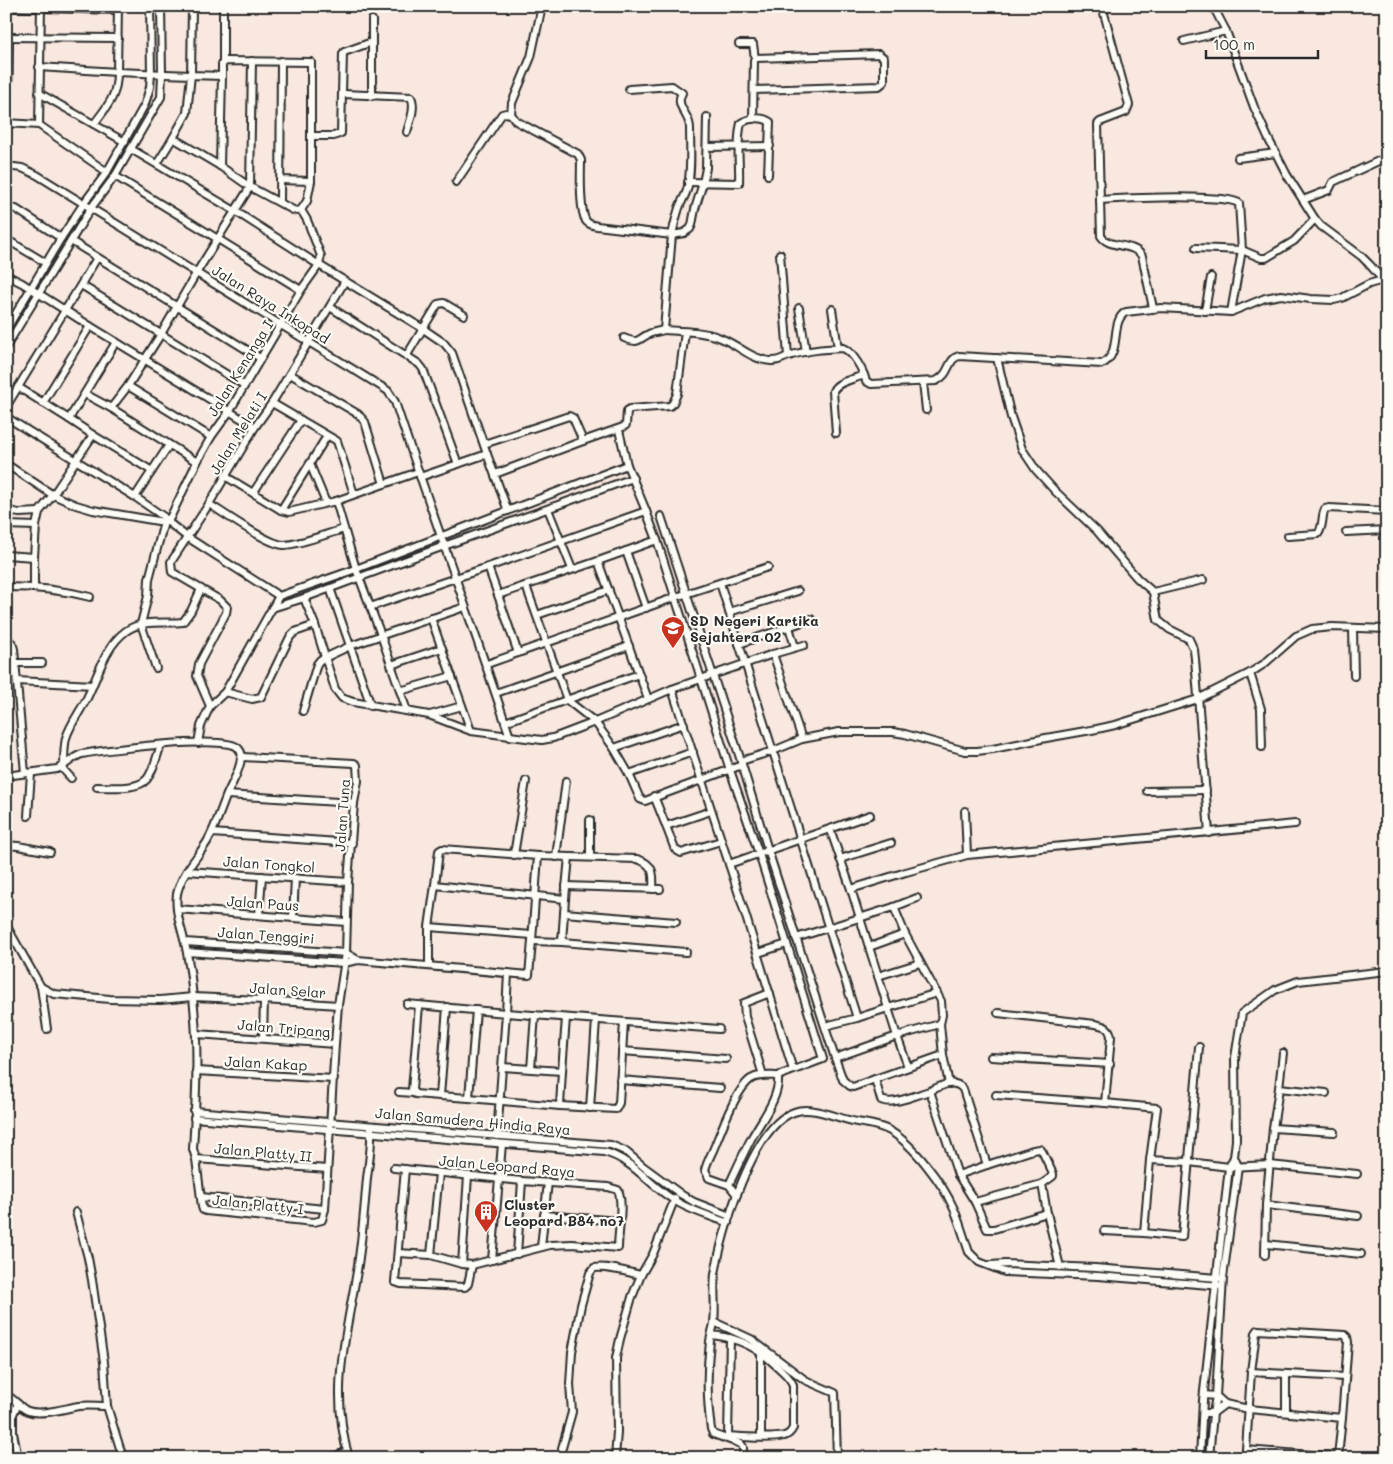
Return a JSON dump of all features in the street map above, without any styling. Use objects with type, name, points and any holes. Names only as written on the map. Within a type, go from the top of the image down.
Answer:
[{"type":"street","points":[[6,330],[46,263],[125,142],[147,99],[151,74],[150,6]]},
{"type":"street","points":[[6,347],[91,208],[115,176],[160,97],[162,74],[161,6]]},
{"type":"street","points":[[157,164],[187,113],[192,75],[192,6]]},
{"type":"street","points":[[220,166],[223,6]]},
{"type":"street","points":[[542,6],[531,57],[512,104],[511,114],[516,121],[578,154],[581,160],[582,205],[588,223],[597,226],[672,235],[684,233],[690,229],[703,183],[707,157],[707,117]]},
{"type":"street","points":[[1102,6],[1129,105],[1126,112],[1098,124],[1101,236],[1106,241],[1134,249],[1140,253],[1153,308]]},
{"type":"street","points":[[1213,6],[1237,58],[1248,94],[1287,175],[1315,219],[1328,233],[1341,240],[1365,260],[1385,281]]},
{"type":"street","points":[[6,7],[118,8],[116,88],[114,96],[94,124]]},
{"type":"street","points":[[38,125],[41,7]]},
{"type":"street","points":[[372,20],[372,96]]},
{"type":"street","points":[[1184,41],[1226,31]]},
{"type":"street","points":[[106,172],[38,125],[7,123],[8,37],[118,38]]},
{"type":"street","points":[[312,136],[334,136],[341,133],[343,54],[372,42]]},
{"type":"street","points":[[739,44],[752,44],[755,59],[753,119]]},
{"type":"street","points":[[754,90],[879,86],[884,82],[884,58],[879,54],[755,59]]},
{"type":"street","points":[[112,408],[145,360],[250,186],[252,61]]},
{"type":"street","points":[[280,202],[281,61]]},
{"type":"street","points":[[223,62],[312,62],[311,181],[307,201],[301,210]]},
{"type":"street","points":[[39,67],[222,76]]},
{"type":"street","points":[[630,90],[672,86],[682,93],[680,104],[688,117],[690,126],[687,190],[678,210],[672,235],[664,330]]},
{"type":"street","points":[[39,93],[125,142]]},
{"type":"street","points":[[342,94],[411,97],[413,105],[407,132]]},
{"type":"street","points":[[456,182],[502,114],[511,114]]},
{"type":"street","points":[[688,182],[739,183],[738,147],[741,123],[753,119],[770,122],[768,175]]},
{"type":"street","points":[[173,138],[250,186],[293,210],[301,210]]},
{"type":"street","points":[[707,147],[770,146]]},
{"type":"street","points":[[131,149],[235,211],[444,343],[452,352],[508,512]]},
{"type":"street","points":[[1238,158],[1276,154]]},
{"type":"street","points":[[1303,200],[1328,190],[1333,182],[1387,157]]},
{"type":"street","name":"Jalan Raya Inkopad","points":[[6,166],[29,170],[382,387],[392,396],[510,737]]},
{"type":"street","points":[[115,176],[301,290]]},
{"type":"street","points":[[280,180],[311,181]]},
{"type":"street","points":[[1100,200],[1156,197],[1217,198],[1234,200],[1239,203],[1242,250],[1231,312]]},
{"type":"street","points":[[6,206],[16,209],[62,238]]},
{"type":"street","points":[[301,210],[308,220],[321,256],[319,264]]},
{"type":"street","points":[[1196,248],[1242,250],[1261,258],[1266,258],[1294,241],[1315,219]]},
{"type":"street","points":[[6,239],[46,263]]},
{"type":"street","points":[[71,241],[260,358]]},
{"type":"street","points":[[780,254],[788,356]]},
{"type":"street","points":[[6,407],[97,258]]},
{"type":"street","name":"Jalan Kenanga I","points":[[166,522],[211,437],[229,412],[301,290],[319,264]]},
{"type":"street","points":[[6,275],[255,427]]},
{"type":"street","points":[[1206,311],[1211,277]]},
{"type":"street","name":"Jalan Melati I","points":[[187,538],[224,476],[290,374],[345,281]]},
{"type":"street","points":[[624,338],[634,342],[640,341],[651,334],[664,330],[711,334],[729,341],[751,355],[771,362],[806,352],[846,348],[866,381],[874,385],[923,382],[936,381],[942,378],[952,360],[959,356],[1102,364],[1112,355],[1119,320],[1122,314],[1126,312],[1153,308],[1171,308],[1231,312],[1274,296],[1327,300],[1342,298],[1369,284],[1385,281]]},
{"type":"street","points":[[81,286],[244,385]]},
{"type":"street","points":[[406,355],[440,302],[445,303],[464,315]]},
{"type":"street","points":[[330,307],[419,364],[423,369],[458,464]]},
{"type":"street","points":[[799,308],[806,352]]},
{"type":"street","points":[[832,309],[838,348]]},
{"type":"street","points":[[43,402],[90,326]]},
{"type":"street","points":[[495,474],[583,441],[619,430],[626,425],[627,411],[630,409],[666,406],[673,403],[677,394],[685,332]]},
{"type":"street","points":[[69,419],[116,342]]},
{"type":"street","points":[[997,358],[1012,422],[1022,449],[1055,491],[1096,531],[1137,578],[1153,592],[1158,620],[1169,629],[1189,639],[1192,644],[1209,833]]},
{"type":"street","points":[[290,374],[362,418],[365,422],[384,484]]},
{"type":"street","points":[[836,433],[834,387],[864,375]]},
{"type":"street","points":[[923,382],[926,410]]},
{"type":"street","points":[[128,386],[211,437]]},
{"type":"street","points":[[18,387],[152,470]]},
{"type":"street","points":[[85,394],[112,408],[197,462]]},
{"type":"street","points":[[272,403],[337,441],[354,494]]},
{"type":"street","points":[[484,444],[569,416],[573,418],[583,441]]},
{"type":"street","points":[[6,417],[135,497],[164,517],[166,522],[187,538],[279,596]]},
{"type":"street","points":[[253,493],[301,420]]},
{"type":"street","points":[[619,430],[627,465],[657,540],[706,677],[741,764],[843,1080],[854,1087],[944,1055]]},
{"type":"street","points":[[34,587],[36,526],[39,512],[93,435]]},
{"type":"street","points":[[282,510],[327,436]]},
{"type":"street","points":[[135,497],[169,445]]},
{"type":"street","points":[[224,476],[282,510],[292,512],[326,504],[384,484],[487,454]]},
{"type":"street","points":[[6,464],[53,494],[84,508],[166,522]]},
{"type":"street","points":[[310,464],[326,504]]},
{"type":"street","points":[[198,743],[201,726],[210,706],[225,692],[279,596],[508,512],[627,465]]},
{"type":"street","points":[[272,608],[360,578],[633,478]]},
{"type":"street","points":[[336,501],[356,569],[381,635],[406,711]]},
{"type":"street","points":[[209,504],[264,538],[278,544],[290,544],[344,529]]},
{"type":"street","points":[[548,509],[572,569]]},
{"type":"street","points":[[1288,536],[1318,534],[1323,525],[1325,509],[1387,511]]},
{"type":"street","points":[[6,510],[19,513],[39,512]]},
{"type":"street","points":[[370,607],[646,511]]},
{"type":"street","points":[[661,516],[686,594],[731,769],[823,1059],[778,1076],[756,1076],[745,1085],[729,1112],[706,1166],[706,1173],[709,1178],[729,1185],[737,1195]]},
{"type":"street","points":[[156,668],[142,624],[148,596],[149,579],[166,522]]},
{"type":"street","points":[[6,525],[36,526]]},
{"type":"street","points":[[1346,532],[1387,530]]},
{"type":"street","points":[[187,538],[171,562],[172,572],[220,600],[227,607],[226,614],[197,671],[197,676],[210,706]]},
{"type":"street","points":[[498,595],[657,540]]},
{"type":"street","points":[[626,551],[646,608]]},
{"type":"street","points":[[6,555],[34,557]]},
{"type":"street","points":[[598,560],[648,699]]},
{"type":"street","points":[[488,567],[518,653]]},
{"type":"street","points":[[486,664],[676,597],[768,567]]},
{"type":"street","points":[[1153,592],[1203,580]]},
{"type":"street","points":[[720,583],[857,1018]]},
{"type":"street","points":[[526,586],[567,700],[595,722],[614,748],[629,774],[640,799],[645,800],[731,769],[802,739],[839,732],[905,734],[965,751],[977,751],[1115,725],[1198,699],[1250,673],[1303,632],[1332,627],[1387,629]]},
{"type":"street","points":[[6,587],[34,587],[61,590],[90,597]]},
{"type":"street","points":[[330,588],[371,706]]},
{"type":"street","points":[[71,778],[63,766],[68,733],[107,654],[115,642],[126,631],[142,624],[183,622],[192,611],[201,589]]},
{"type":"street","points":[[537,616],[609,590]]},
{"type":"street","points":[[729,612],[798,591]]},
{"type":"street","points":[[304,598],[315,625],[335,689],[347,701],[430,715],[471,731],[534,740],[547,739],[595,722],[672,689],[745,663],[804,645]]},
{"type":"street","points":[[303,711],[317,664],[324,658],[350,646],[465,606]]},
{"type":"street","points":[[431,618],[471,731]]},
{"type":"street","points":[[739,644],[811,619]]},
{"type":"street","points":[[225,692],[252,699],[261,697],[290,637],[296,632],[315,625]]},
{"type":"street","points":[[788,627],[796,647]]},
{"type":"street","points":[[1353,628],[1354,676]]},
{"type":"street","points":[[6,638],[12,643],[15,663],[28,773],[28,816]]},
{"type":"street","points":[[496,693],[629,646]]},
{"type":"street","points":[[391,665],[442,648]]},
{"type":"street","points":[[774,654],[802,739]]},
{"type":"street","points":[[15,663],[42,663]]},
{"type":"street","points":[[1250,673],[1261,709],[1262,747]]},
{"type":"street","points":[[505,722],[639,674]]},
{"type":"street","points":[[400,691],[452,676]]},
{"type":"street","points":[[17,681],[93,685]]},
{"type":"street","points":[[672,689],[758,953],[793,1070]]},
{"type":"street","points":[[430,715],[462,706]]},
{"type":"street","points":[[614,748],[684,724]]},
{"type":"street","points":[[6,776],[48,771],[63,766],[71,759],[82,754],[160,745],[235,744],[242,757],[238,771],[212,833],[187,871],[177,892],[177,909]]},
{"type":"street","points":[[97,787],[132,786],[142,783],[151,773],[160,745]]},
{"type":"street","points":[[629,774],[693,752]]},
{"type":"street","name":"Jalan Tuna","points":[[242,757],[354,763],[356,765],[358,773],[348,882],[346,953]]},
{"type":"street","points":[[514,855],[526,781]]},
{"type":"street","points":[[556,856],[566,781]]},
{"type":"street","points":[[1147,790],[1206,790]]},
{"type":"street","points":[[227,795],[354,802]]},
{"type":"street","points":[[654,796],[676,850],[681,853],[721,841]]},
{"type":"street","points":[[666,826],[711,811]]},
{"type":"street","points":[[965,812],[967,855]]},
{"type":"street","points":[[729,864],[870,815]]},
{"type":"street","points":[[590,820],[590,857]]},
{"type":"street","points":[[851,889],[967,855],[1295,824]]},
{"type":"street","points":[[830,829],[908,1067]]},
{"type":"street","points":[[212,833],[352,843]]},
{"type":"street","points":[[840,859],[891,843]]},
{"type":"street","points":[[6,845],[50,852]]},
{"type":"street","points":[[429,966],[429,927],[440,849],[514,855],[637,859],[647,862],[657,889],[566,886]]},
{"type":"street","points":[[346,953],[358,960],[529,975],[538,856]]},
{"type":"street","points":[[562,942],[569,857]]},
{"type":"street","name":"Jalan Tongkol","points":[[187,871],[348,882]]},
{"type":"street","points":[[259,915],[262,876]]},
{"type":"street","points":[[292,918],[295,878]]},
{"type":"street","points":[[435,885],[565,899]]},
{"type":"street","points":[[796,938],[917,898]]},
{"type":"street","points":[[894,907],[905,934],[942,1004],[940,1024],[948,1084]]},
{"type":"street","name":"Jalan Paus","points":[[177,909],[346,922]]},
{"type":"street","name":"Jalan Platty I","points":[[177,909],[187,952],[197,1034],[193,1148],[203,1210],[314,1222],[322,1220],[325,1209],[334,1079]]},
{"type":"street","points":[[564,913],[676,922]]},
{"type":"street","points":[[6,925],[41,987],[47,1029]]},
{"type":"street","points":[[429,927],[562,942],[686,952]]},
{"type":"street","points":[[869,947],[905,934]]},
{"type":"street","name":"Jalan Tenggiri","points":[[185,942],[346,953]]},
{"type":"street","points":[[758,953],[787,944]]},
{"type":"street","name":"Jalan Tenggiri","points":[[187,952],[344,963],[358,960]]},
{"type":"street","name":"Jalan Selar","points":[[41,987],[54,994],[110,999],[160,1000],[193,997],[338,1005],[346,953]]},
{"type":"street","points":[[878,976],[920,963]]},
{"type":"street","points":[[1209,1458],[1216,1396],[1219,1282],[1229,1167],[1234,1157],[1236,1140],[1235,1058],[1242,1014],[1275,990],[1298,980],[1387,971]]},
{"type":"street","points":[[497,1136],[508,973]]},
{"type":"street","points":[[825,1026],[857,1018],[937,992]]},
{"type":"street","points":[[763,1075],[745,1017],[744,1003],[770,993]]},
{"type":"street","points":[[263,1038],[264,1000]]},
{"type":"street","points":[[407,1004],[720,1029]]},
{"type":"street","points":[[336,1044],[338,1005]]},
{"type":"street","points":[[414,1093],[412,1089],[419,1005]]},
{"type":"street","points":[[440,1096],[447,1007]]},
{"type":"street","points":[[470,1098],[476,1010]]},
{"type":"street","points":[[998,1013],[1104,1026],[1111,1032],[1110,1064],[1105,1103]]},
{"type":"street","points":[[531,1069],[535,1015]]},
{"type":"street","points":[[560,1106],[566,1018]]},
{"type":"street","points":[[590,1108],[596,1020]]},
{"type":"street","points":[[399,1092],[616,1109],[619,1103],[624,1022]]},
{"type":"street","points":[[835,1058],[897,1036],[940,1024]]},
{"type":"street","name":"Jalan Tripang","points":[[197,1034],[336,1044],[334,1079]]},
{"type":"street","points":[[1104,1232],[1144,1233],[1182,1237],[1199,1047]]},
{"type":"street","points":[[622,1051],[726,1058]]},
{"type":"street","points":[[1265,1255],[1266,1205],[1273,1128],[1283,1053]]},
{"type":"street","points":[[991,1057],[1110,1064]]},
{"type":"street","points":[[502,1067],[562,1071]]},
{"type":"street","name":"Jalan Kakap","points":[[196,1071],[334,1079]]},
{"type":"street","points":[[729,1185],[750,1140],[771,1104],[779,1084],[778,1076]]},
{"type":"street","points":[[875,1079],[881,1100],[886,1103],[948,1084],[955,1083],[959,1085],[963,1089],[987,1165]]},
{"type":"street","points":[[620,1080],[720,1088]]},
{"type":"street","points":[[1279,1088],[1326,1093]]},
{"type":"street","points":[[930,1091],[958,1174],[975,1202],[987,1229],[994,1229],[1047,1213]]},
{"type":"street","points":[[996,1095],[1157,1108],[1150,1160],[1144,1233]]},
{"type":"street","points":[[743,1458],[743,1447],[741,1444],[711,1432],[709,1367],[714,1322],[713,1294],[715,1276],[730,1216],[752,1159],[774,1126],[788,1115],[801,1110],[810,1110],[874,1125],[889,1130],[903,1140],[924,1163],[949,1199],[969,1252],[978,1262],[1005,1272],[1219,1282]]},
{"type":"street","name":"Jalan Samudera Hindia Raya","points":[[194,1114],[330,1121],[611,1145],[625,1151],[644,1167],[694,1202],[730,1216]]},
{"type":"street","name":"Jalan Samudera Hindia Raya","points":[[194,1114],[330,1130],[604,1152],[625,1162],[674,1200],[728,1223]]},
{"type":"street","points":[[331,1458],[348,1455],[340,1411],[339,1379],[342,1350],[363,1230],[371,1125]]},
{"type":"street","points":[[384,1134],[385,1126]]},
{"type":"street","points":[[1273,1128],[1334,1132]]},
{"type":"street","points":[[526,1138],[526,1146]]},
{"type":"street","points":[[492,1260],[502,1144]]},
{"type":"street","points":[[958,1174],[1033,1150],[1040,1149],[1042,1151],[1053,1174],[1042,1184],[975,1202]]},
{"type":"street","points":[[1200,1458],[1204,1394],[1219,1282],[1238,1166],[1234,1157]]},
{"type":"street","name":"Jalan Platty II","points":[[196,1159],[327,1170]]},
{"type":"street","points":[[1150,1160],[1229,1167],[1270,1165],[1357,1174]]},
{"type":"street","name":"Jalan Leopard Raya","points":[[394,1168],[522,1181],[608,1187],[618,1190],[620,1195],[619,1222]]},
{"type":"street","points":[[405,1169],[395,1282],[397,1284],[465,1287],[468,1284],[472,1265]]},
{"type":"street","points":[[431,1256],[439,1173]]},
{"type":"street","points":[[462,1264],[468,1176]]},
{"type":"street","points":[[517,1254],[522,1181]]},
{"type":"street","points":[[541,1247],[548,1182]]},
{"type":"street","points":[[1042,1184],[1060,1267]]},
{"type":"street","points":[[615,1458],[617,1432],[616,1358],[624,1322],[641,1275],[653,1254],[678,1192]]},
{"type":"street","points":[[201,1197],[325,1209]]},
{"type":"street","points":[[1266,1205],[1358,1216]]},
{"type":"street","points":[[76,1212],[88,1258],[101,1339],[106,1378],[107,1406],[123,1458]]},
{"type":"street","points":[[398,1252],[431,1256],[472,1265],[541,1247],[564,1244],[618,1248],[619,1222],[544,1215]]},
{"type":"street","points":[[1266,1244],[1360,1254]]},
{"type":"street","points":[[990,1265],[1095,1268],[1219,1282]]},
{"type":"street","points":[[562,1448],[572,1412],[570,1384],[572,1352],[581,1305],[590,1273],[594,1268],[599,1267],[641,1275]]},
{"type":"street","points":[[714,1322],[751,1339],[805,1380],[835,1393],[837,1458]]},
{"type":"street","points":[[1246,1450],[1338,1458],[1347,1337],[1344,1335],[1258,1330],[1251,1372],[1246,1450],[1246,1458]]},
{"type":"street","points":[[712,1335],[730,1338],[752,1346],[762,1352],[791,1379],[793,1385],[793,1428],[791,1433],[785,1436],[728,1436],[730,1338]]},
{"type":"street","points":[[761,1437],[762,1352]]},
{"type":"street","points":[[1251,1372],[1344,1377]]},
{"type":"street","points":[[1286,1374],[1286,1412]]},
{"type":"street","points":[[1204,1394],[1216,1396],[1225,1404],[1249,1409],[1342,1418]]},
{"type":"street","points":[[6,1395],[30,1412],[81,1406],[107,1406]]},
{"type":"street","points":[[18,1404],[13,1414],[13,1433],[18,1458]]},
{"type":"street","points":[[1203,1413],[1213,1413],[1225,1404]]},
{"type":"place","name":"SD Negeri Kartika Sejahtera 02","points":[[673,649]]},
{"type":"place","name":"Cluster Leopard B84 no7","points":[[486,1233]]}]
